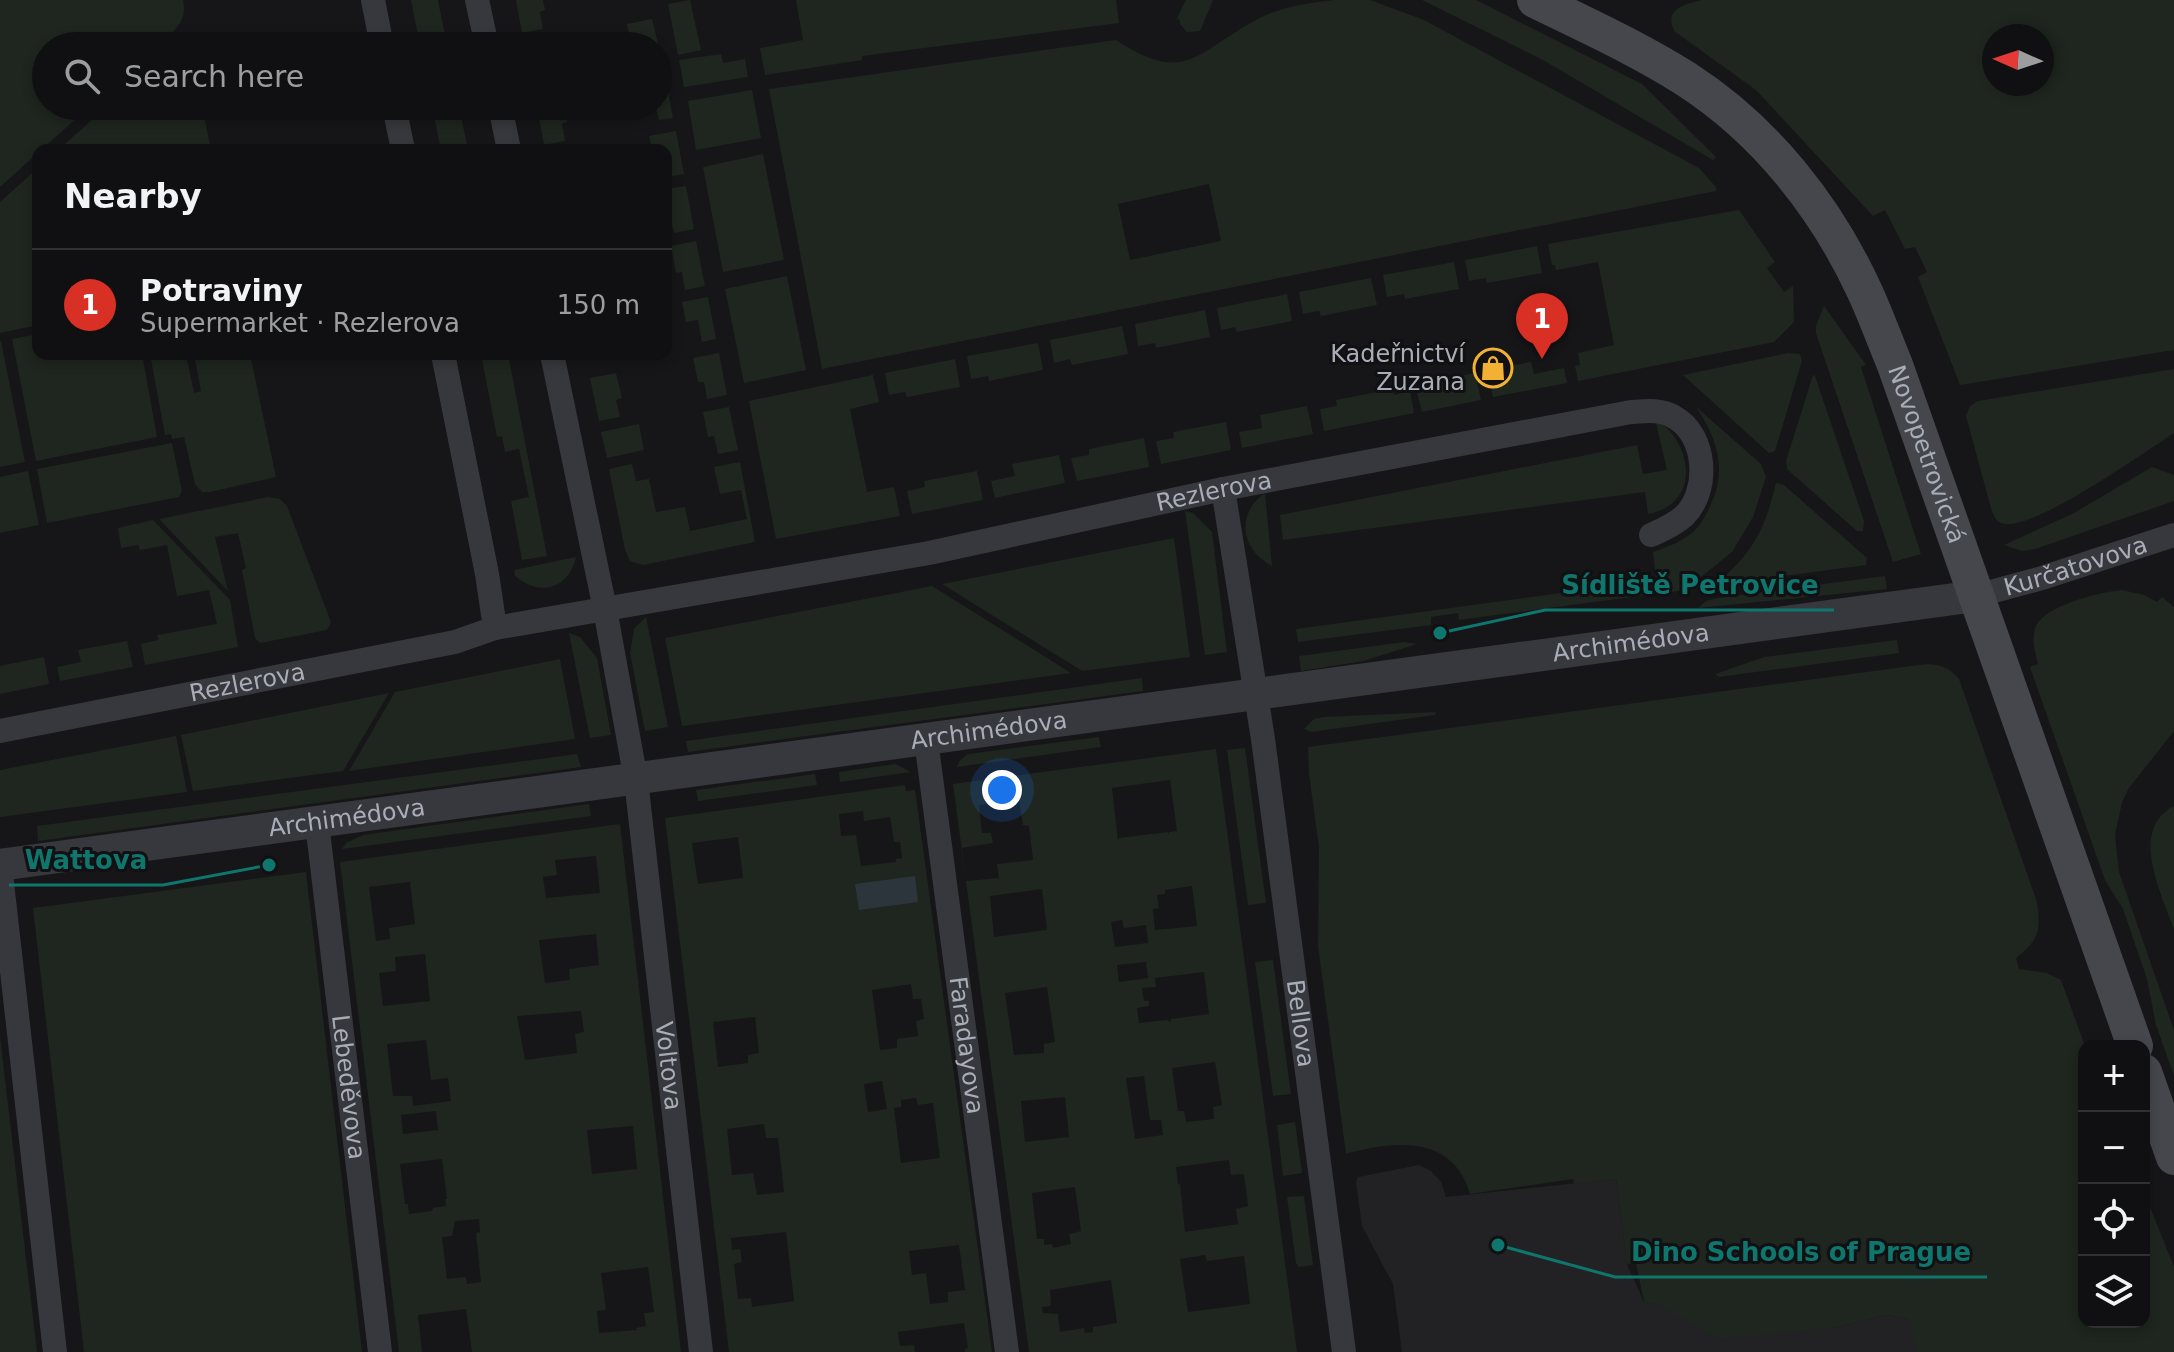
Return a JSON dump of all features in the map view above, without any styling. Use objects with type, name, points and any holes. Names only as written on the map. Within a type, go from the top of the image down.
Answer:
[{"type":"main road","name":"Novopetrovická","points":[[1535,0],[1664,65],[1717,101],[1767,145],[1818,209],[1847,256],[1895,365],[2133,1040]]},
{"type":"main road","points":[[2150,1089],[2174,1157]]},
{"type":"street","points":[[373,0],[379,32]]},
{"type":"street","points":[[477,0],[484,32]]},
{"type":"street","points":[[397,120],[402,144]]},
{"type":"street","points":[[503,120],[508,144]]},
{"type":"street","points":[[444,360],[495,628]]},
{"type":"street","points":[[553,360],[605,609],[636,780]]},
{"type":"street","name":"Rezlerova","points":[[0,731],[455,642],[495,628],[929,553],[1223,489],[1631,412],[1665,412],[1677,418],[1694,438],[1702,468],[1695,502],[1684,516],[1651,535]]},
{"type":"street","name":"Bellova","points":[[1223,489],[1255,695],[1344,1352]]},
{"type":"street","name":"Kurčatovova","points":[[1976,596],[2174,535]]},
{"type":"street","name":"Archimédova","points":[[0,865],[1976,596]]},
{"type":"street","name":"Faradayova","points":[[926,740],[1007,1352]]},
{"type":"street","name":"Voltova","points":[[636,780],[701,1352]]},
{"type":"street","name":"Lebeděvova","points":[[317,823],[380,1352]]},
{"type":"street","points":[[0,865],[55,1352]]},
{"type":"shaded area","points":[[0,0],[183,0],[181,21],[172,32],[32,32],[32,120],[74,120],[48,144],[32,144],[32,158],[0,187]]},
{"type":"shaded area","points":[[411,0],[438,0],[444,32],[417,32]]},
{"type":"shaded area","points":[[516,0],[543,0],[545,10],[540,12],[543,29],[522,32]]},
{"type":"shaded area","points":[[690,0],[701,50],[678,55],[668,4]]},
{"type":"shaded area","points":[[796,0],[1116,0],[1119,23],[862,56],[862,60],[765,75],[760,48],[803,40]]},
{"type":"shaded area","points":[[1186,0],[1213,0],[1200,31],[1187,32],[1179,18],[1176,20]]},
{"type":"shaded area","points":[[1334,0],[1370,0],[1424,20],[1699,168],[1716,191],[822,369],[769,89],[1116,40],[1140,54],[1159,61],[1175,62],[1204,53],[1274,12]],"holes":[[[1209,184],[1221,241],[1130,260],[1118,204]]]},
{"type":"shaded area","points":[[1422,0],[1476,0],[1642,84],[1716,157],[1713,160],[1543,60]]},
{"type":"shaded area","points":[[1701,0],[2174,0],[2174,350],[1960,385],[1918,277],[1927,272],[1915,247],[1905,249],[1885,210],[1873,216],[1756,90],[1674,31],[1672,17],[1682,6]]},
{"type":"shaded area","points":[[652,19],[655,32],[628,32],[627,24]]},
{"type":"shaded area","points":[[721,54],[723,63],[745,59],[748,77],[684,87],[679,60]]},
{"type":"shaded area","points":[[752,90],[761,138],[696,150],[688,101]]},
{"type":"shaded area","points":[[92,120],[205,120],[210,144],[65,144]]},
{"type":"shaded area","points":[[435,120],[462,120],[467,144],[440,144]]},
{"type":"shaded area","points":[[540,120],[567,120],[562,124],[565,141],[544,144]]},
{"type":"shaded area","points":[[676,131],[684,174],[672,176],[672,144],[651,144],[649,136]]},
{"type":"shaded area","points":[[763,154],[784,260],[723,272],[703,167]]},
{"type":"shaded area","points":[[32,173],[32,326],[0,333],[0,202]]},
{"type":"shaded area","points":[[686,186],[694,229],[674,233],[672,188]]},
{"type":"shaded area","points":[[1739,210],[1775,262],[1767,268],[1784,292],[1793,286],[1794,322],[1774,342],[1578,381],[1575,366],[1580,365],[1578,353],[1614,345],[1598,262],[1556,270],[1548,244]]},
{"type":"shaded area","points":[[696,241],[705,286],[685,290],[682,272],[676,273],[672,246]]},
{"type":"shaded area","points":[[1537,246],[1542,273],[1487,283],[1486,278],[1469,281],[1465,260]]},
{"type":"shaded area","points":[[1454,262],[1459,289],[1405,299],[1404,294],[1387,297],[1383,275]]},
{"type":"shaded area","points":[[787,276],[806,370],[744,383],[725,289]]},
{"type":"shaded area","points":[[1371,278],[1377,305],[1321,316],[1319,311],[1303,314],[1299,292]]},
{"type":"shaded area","points":[[1287,294],[1292,321],[1237,332],[1235,327],[1221,330],[1217,308]]},
{"type":"shaded area","points":[[708,297],[716,339],[702,342],[698,320],[686,322],[682,302]]},
{"type":"shaded area","points":[[1824,306],[1866,365],[1861,367],[1921,554],[1893,562],[1816,333]]},
{"type":"shaded area","points":[[1205,310],[1210,337],[1156,348],[1155,343],[1138,346],[1135,324]]},
{"type":"shaded area","points":[[1122,326],[1128,354],[1072,365],[1070,359],[1054,363],[1050,340]]},
{"type":"shaded area","points":[[32,335],[32,360],[143,360],[157,437],[36,461],[12,339]]},
{"type":"shaded area","points":[[0,342],[25,462],[0,467]]},
{"type":"shaded area","points":[[1038,343],[1043,370],[989,381],[988,376],[971,379],[967,356]]},
{"type":"shaded area","points":[[719,353],[727,395],[707,399],[704,382],[698,382],[693,358]]},
{"type":"shaded area","points":[[1788,353],[1800,354],[1802,361],[1775,451],[1769,453],[1683,375]]},
{"type":"shaded area","points":[[955,359],[960,387],[907,397],[905,392],[889,395],[885,373]]},
{"type":"shaded area","points":[[151,360],[187,360],[194,393],[201,391],[195,360],[251,360],[276,477],[202,492],[195,484],[184,437],[172,439],[171,434],[165,435]]},
{"type":"shaded area","points":[[482,360],[509,360],[547,556],[522,560],[511,501],[529,497],[519,449],[505,452],[502,436],[497,437]]},
{"type":"shaded area","points":[[1531,362],[1534,374],[1564,368],[1567,383],[1493,397],[1488,376],[1506,373],[1505,367]]},
{"type":"shaded area","points":[[2174,369],[2174,433],[2090,488],[2041,514],[2020,522],[2005,524],[1997,520],[1992,512],[1966,416],[1970,406],[1978,401]]},
{"type":"shaded area","points":[[616,373],[622,398],[616,400],[620,417],[599,421],[590,378]]},
{"type":"shaded area","points":[[1475,373],[1481,400],[1422,412],[1417,392],[1423,389],[1422,383]]},
{"type":"shaded area","points":[[873,375],[879,402],[850,409],[867,492],[894,487],[900,516],[776,539],[749,401]]},
{"type":"shaded area","points":[[1813,375],[1864,521],[1863,531],[1857,531],[1787,469],[1786,461]]},
{"type":"shaded area","points":[[1393,389],[1394,395],[1410,391],[1414,413],[1324,431],[1320,409],[1337,406],[1336,400]]},
{"type":"shaded area","points":[[1307,406],[1313,434],[1242,448],[1239,432],[1262,428],[1260,415]]},
{"type":"shaded area","points":[[1695,406],[1761,464],[1766,477],[1753,517],[1732,552],[1685,590],[1459,620],[1458,613],[1431,617],[1431,625],[1298,642],[1296,629],[1656,580],[1653,552],[1679,541],[1698,527],[1705,517],[1718,480],[1718,454]]},
{"type":"shaded area","points":[[729,407],[738,450],[718,454],[714,436],[708,437],[703,412]]},
{"type":"shaded area","points":[[1655,419],[1678,442],[1686,472],[1684,486],[1677,499],[1665,508],[1648,514],[1645,492],[1283,540],[1280,515],[1637,445],[1643,474],[1667,470]]},
{"type":"shaded area","points":[[1226,422],[1231,450],[1161,464],[1156,441],[1174,438],[1173,432]]},
{"type":"shaded area","points":[[639,424],[644,450],[607,458],[601,432]]},
{"type":"shaded area","points":[[1144,438],[1149,467],[1077,481],[1071,458],[1089,455],[1089,449]]},
{"type":"shaded area","points":[[172,443],[182,491],[179,497],[47,523],[37,469]]},
{"type":"shaded area","points":[[1059,455],[1065,483],[995,498],[991,481],[1015,476],[1012,464]]},
{"type":"shaded area","points":[[740,462],[755,542],[643,565],[630,561],[625,550],[609,469],[632,464],[636,481],[649,479],[656,512],[685,507],[690,531],[747,519],[741,490],[720,494],[714,467]]},
{"type":"shaded area","points":[[2152,467],[2174,475],[2174,501],[2035,549],[2022,551],[2004,545],[2074,513]]},
{"type":"shaded area","points":[[28,471],[39,525],[0,533],[0,477]]},
{"type":"shaded area","points":[[977,471],[983,500],[912,514],[907,491],[925,487],[924,481]]},
{"type":"shaded area","points":[[1776,483],[1784,485],[1867,558],[1866,565],[1716,585],[1756,539]]},
{"type":"shaded area","points":[[1265,493],[1272,566],[1254,551],[1246,531],[1249,511]]},
{"type":"shaded area","points":[[268,497],[280,499],[287,506],[331,622],[327,630],[260,643],[255,638],[238,533],[215,537],[228,591],[159,519]]},
{"type":"shaded area","points":[[1185,511],[1193,513],[1212,532],[1227,652],[1205,655]]},
{"type":"shaded area","points":[[153,520],[230,600],[238,647],[145,665],[141,644],[158,640],[157,635],[217,624],[209,590],[177,596],[167,545],[140,550],[138,545],[121,548],[118,528]]},
{"type":"shaded area","points":[[1174,538],[1190,657],[1082,671],[942,584]]},
{"type":"shaded area","points":[[576,557],[567,576],[552,586],[534,586],[515,576],[514,570]]},
{"type":"shaded area","points":[[1885,576],[1887,589],[1698,608],[1706,601],[1718,598]]},
{"type":"shaded area","points":[[932,586],[1071,673],[682,726],[665,638]]},
{"type":"shaded area","points":[[2122,590],[2144,595],[2157,602],[2162,597],[2174,607],[2174,731],[2129,788],[2122,802],[2115,835],[2119,872],[2174,1030],[2174,1076],[2156,1025],[2147,979],[2123,909],[2105,880],[2030,667],[2038,664],[2034,635],[2042,619],[2074,601]]},
{"type":"shaded area","points":[[646,617],[668,727],[645,731],[630,653],[634,629]]},
{"type":"shaded area","points":[[569,633],[580,637],[597,658],[611,735],[590,738]]},
{"type":"shaded area","points":[[1897,640],[1899,653],[1719,677],[1715,674],[1764,657]]},
{"type":"shaded area","points":[[127,641],[133,667],[60,681],[57,667],[81,662],[78,650]]},
{"type":"shaded area","points":[[1404,642],[1417,644],[1364,661],[1301,671],[1299,656]]},
{"type":"shaded area","points":[[44,657],[49,684],[0,694],[0,666]]},
{"type":"shaded area","points":[[560,659],[575,739],[349,771],[395,692]]},
{"type":"shaded area","points":[[1926,664],[1944,667],[1952,672],[1959,679],[2037,902],[2037,934],[2030,946],[2016,958],[2019,969],[2047,973],[2061,980],[2083,1040],[2078,1040],[2078,1328],[2150,1328],[2150,1207],[2174,1267],[2174,1352],[1917,1352],[1909,1319],[1887,1315],[1833,1328],[1720,1339],[1657,1304],[1644,1302],[1636,1263],[1627,1264],[1616,1179],[1574,1184],[1573,1179],[1470,1194],[1462,1175],[1450,1161],[1436,1152],[1401,1145],[1346,1154],[1318,946],[1319,847],[1308,747]]},
{"type":"shaded area","points":[[1142,678],[1143,691],[688,752],[686,741]]},
{"type":"shaded area","points":[[389,693],[343,771],[193,791],[181,735]]},
{"type":"shaded area","points":[[1436,712],[1435,715],[1311,732],[1304,729],[1314,719],[1324,717]]},
{"type":"shaded area","points":[[176,736],[187,792],[0,817],[0,770]]},
{"type":"shaded area","points":[[1099,737],[1101,747],[957,767],[968,754]]},
{"type":"shaded area","points":[[1245,748],[1266,903],[1248,905],[1227,750]]},
{"type":"shaded area","points":[[1216,749],[1297,1352],[1029,1352],[966,881],[999,878],[997,864],[1033,860],[1029,826],[1023,825],[1019,800],[979,805],[982,833],[991,833],[993,843],[962,848],[953,784]],"holes":[[[1170,780],[1177,831],[1169,832],[1169,835],[1168,832],[1119,838],[1118,841],[1112,788]],[[1192,886],[1197,926],[1155,930],[1153,909],[1159,908],[1157,895],[1165,894],[1165,890]],[[1042,889],[1047,930],[994,937],[990,896]],[[1122,920],[1124,928],[1146,925],[1148,943],[1115,947],[1111,922]],[[1146,962],[1148,978],[1119,982],[1117,965]],[[1204,972],[1209,1014],[1171,1019],[1171,1022],[1139,1023],[1137,1008],[1149,1006],[1149,1001],[1144,1001],[1142,988],[1156,987],[1155,978]],[[1047,987],[1055,1042],[1044,1044],[1044,1053],[1014,1055],[1005,993]],[[1215,1062],[1222,1105],[1213,1107],[1214,1119],[1186,1122],[1184,1111],[1178,1111],[1172,1068]],[[1144,1076],[1150,1120],[1161,1120],[1163,1135],[1135,1139],[1126,1078]],[[1065,1097],[1069,1137],[1025,1142],[1021,1101]],[[1229,1160],[1231,1175],[1244,1174],[1248,1206],[1236,1209],[1238,1224],[1185,1232],[1176,1167]],[[1075,1187],[1081,1231],[1069,1234],[1071,1244],[1053,1248],[1052,1244],[1044,1245],[1044,1239],[1037,1239],[1032,1193]],[[1205,1255],[1207,1261],[1244,1256],[1250,1304],[1188,1312],[1180,1259]],[[1111,1280],[1117,1323],[1093,1327],[1093,1332],[1085,1333],[1084,1328],[1060,1332],[1058,1314],[1043,1313],[1042,1307],[1051,1306],[1050,1290]]]},
{"type":"shaded area","points":[[577,754],[581,767],[38,841],[37,826]]},
{"type":"shaded area","points":[[895,764],[911,772],[840,782],[839,772]]},
{"type":"shaded area","points":[[815,774],[817,785],[698,801],[696,790]]},
{"type":"shaded area","points":[[905,785],[906,791],[915,790],[992,1352],[965,1352],[968,1348],[964,1323],[898,1332],[900,1346],[914,1345],[915,1352],[729,1352],[665,818]],"holes":[[[863,811],[864,821],[890,817],[894,842],[900,842],[902,858],[896,859],[896,862],[861,866],[856,835],[841,836],[839,814]],[[738,837],[743,878],[698,884],[692,843]],[[911,984],[913,999],[921,999],[924,1019],[916,1021],[918,1036],[897,1039],[897,1048],[880,1050],[872,990]],[[755,1017],[759,1053],[748,1055],[748,1063],[718,1067],[713,1022]],[[882,1081],[887,1109],[868,1112],[864,1084]],[[916,1098],[918,1105],[933,1103],[940,1158],[901,1163],[894,1108],[901,1107],[901,1100]],[[764,1124],[766,1138],[778,1138],[784,1192],[757,1195],[753,1173],[732,1175],[727,1129]],[[786,1232],[794,1301],[752,1307],[751,1298],[738,1299],[734,1264],[742,1262],[740,1249],[732,1250],[731,1238]],[[959,1245],[965,1290],[948,1292],[948,1302],[930,1304],[926,1273],[912,1275],[909,1251]]]},
{"type":"shaded area","points":[[589,804],[591,816],[342,849],[346,843],[363,835]]},
{"type":"shaded area","points":[[2174,806],[2174,929],[2152,863],[2151,846],[2153,830],[2160,817]]},
{"type":"shaded area","points":[[620,824],[681,1352],[472,1352],[466,1309],[418,1315],[422,1352],[399,1352],[340,862]],"holes":[[[596,856],[600,893],[546,898],[543,877],[557,875],[555,860]],[[410,882],[415,924],[389,928],[390,939],[376,941],[369,887]],[[596,934],[599,965],[569,969],[570,980],[545,983],[539,940]],[[425,954],[430,1001],[383,1006],[379,973],[396,971],[395,957]],[[581,1011],[584,1032],[575,1034],[577,1053],[525,1060],[517,1016]],[[426,1040],[431,1080],[448,1078],[451,1101],[413,1106],[412,1096],[393,1096],[387,1044]],[[436,1111],[438,1130],[403,1134],[401,1115]],[[633,1126],[637,1169],[592,1174],[587,1130]],[[442,1159],[446,1206],[409,1214],[408,1204],[405,1204],[400,1164]],[[479,1219],[480,1232],[476,1233],[481,1282],[467,1284],[466,1277],[447,1279],[442,1237],[452,1236],[455,1221]],[[648,1267],[654,1312],[644,1313],[646,1326],[637,1330],[599,1333],[597,1311],[606,1310],[601,1273]]]},
{"type":"shaded area","points":[[306,872],[362,1352],[84,1352],[33,908]]},
{"type":"shaded area","points":[[915,876],[918,902],[859,910],[855,884]]},
{"type":"shaded area","points":[[1273,960],[1291,1094],[1273,1096],[1255,962]]},
{"type":"shaded area","points":[[0,1036],[37,1352],[0,1352]]},
{"type":"shaded area","points":[[1295,1122],[1302,1173],[1283,1176],[1277,1125]]},
{"type":"shaded area","points":[[1419,1165],[1431,1171],[1441,1182],[1446,1197],[1616,1179],[1627,1264],[1644,1302],[1833,1328],[1887,1315],[1909,1319],[1935,1352],[1402,1352],[1393,1284],[1362,1226],[1356,1182],[1358,1177]]},
{"type":"shaded area","points":[[1304,1196],[1313,1265],[1299,1267],[1287,1197]]},
{"type":"place","name":"Potraviny","points":[[1542,359]]},
{"type":"place","name":"Kadeřnictví Zuzana","points":[[1493,368]]},
{"type":"place","name":"Sídliště Petrovice","points":[[1440,633]]},
{"type":"place","name":"Wattova","points":[[269,865]]},
{"type":"place","name":"Dino Schools of Prague","points":[[1498,1245]]}]
